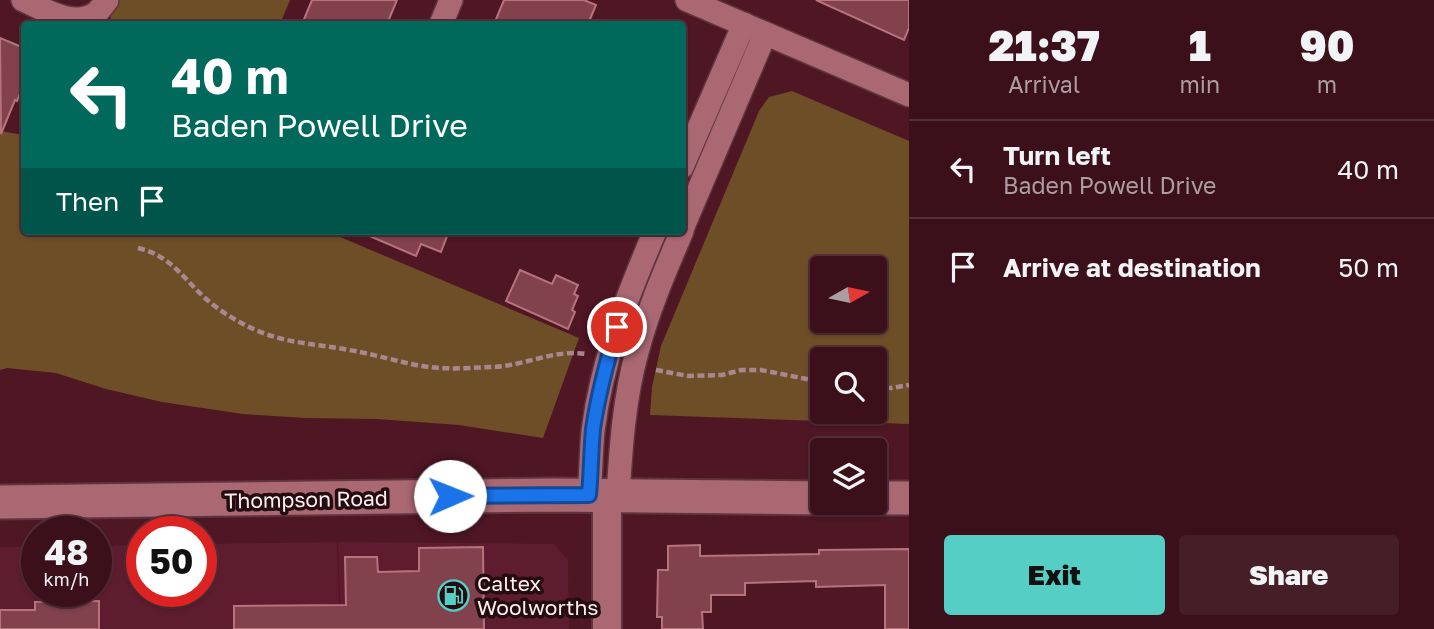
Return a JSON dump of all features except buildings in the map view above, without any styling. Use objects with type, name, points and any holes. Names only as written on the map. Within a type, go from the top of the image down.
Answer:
[{"type":"main road","name":"Thompson Road","points":[[0,502],[605,495],[810,498]]},
{"type":"main road","points":[[887,498],[909,498]]},
{"type":"street","points":[[23,0],[66,19],[83,19],[96,13],[107,0]]},
{"type":"street","points":[[442,21],[451,0]]},
{"type":"street","points":[[687,0],[909,95]]},
{"type":"street","points":[[686,158],[716,90],[755,29]]},
{"type":"street","points":[[686,221],[737,100],[755,29]]},
{"type":"street","points":[[716,90],[737,100]]},
{"type":"street","points":[[607,629],[605,495],[593,431],[608,358],[622,310],[653,235]]},
{"type":"street","points":[[605,495],[623,424],[635,358],[650,309],[680,235]]},
{"type":"path","points":[[138,248],[153,251],[173,264],[206,300],[235,319],[273,336],[424,366],[504,366],[565,352],[608,358]]},
{"type":"path","points":[[688,376],[761,370],[810,380]]},
{"type":"path","points":[[887,388],[909,385]]},
{"type":"shaded area","points":[[117,0],[290,0],[281,21],[111,21],[110,16]]},
{"type":"shaded area","points":[[792,91],[909,141],[909,424],[887,423],[887,347],[810,347],[810,421],[650,415],[652,387],[661,346],[759,111],[769,97]]},
{"type":"shaded area","points":[[0,131],[21,134],[21,235],[335,235],[579,338],[543,438],[459,425],[243,414],[162,402],[106,389],[56,373],[7,368],[0,370]]},
{"type":"shaded area","points":[[337,542],[340,629],[0,629],[0,547],[21,547],[21,607],[112,607],[112,546],[126,545],[126,607],[217,607],[217,544]]},
{"type":"shaded area","name":"Caltex Woolworths","points":[[338,542],[554,544],[568,560],[569,629],[341,629]]},
{"type":"place","name":"Caltex Woolworths","points":[[454,595]]},
{"type":"route","points":[[450,496],[589,495],[595,417],[617,327]]}]
